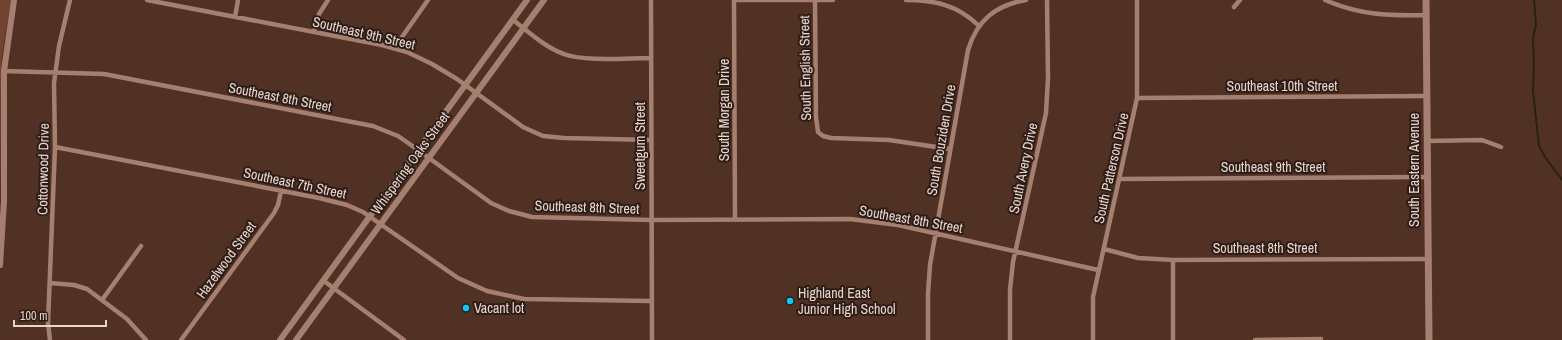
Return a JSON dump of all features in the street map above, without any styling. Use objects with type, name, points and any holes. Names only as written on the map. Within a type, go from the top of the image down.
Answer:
[{"type":"main road","name":"South Eastern Avenue","points":[[1426,0],[1429,340]]},
{"type":"street","points":[[0,265],[4,201],[4,71],[14,0]]},
{"type":"street","name":"Cottonwood Drive","points":[[50,340],[48,322],[55,147],[55,73],[59,46],[70,0]]},
{"type":"street","name":"Southeast 9th Street","points":[[147,0],[396,49],[419,57],[432,64],[523,127],[543,136],[564,138],[651,140]]},
{"type":"street","points":[[235,17],[238,0]]},
{"type":"street","points":[[314,32],[319,14],[328,0]]},
{"type":"street","points":[[396,49],[402,37],[428,0]]},
{"type":"street","name":"Whispering Oaks Street","points":[[280,340],[527,0]]},
{"type":"street","name":"Whispering Oaks Street","points":[[296,340],[544,0]]},
{"type":"street","name":"Sweetgum Street","points":[[651,0],[652,340]]},
{"type":"street","points":[[734,0],[833,0]]},
{"type":"street","name":"South Morgan Drive","points":[[734,0],[735,220]]},
{"type":"street","name":"South English Street","points":[[815,0],[816,117],[817,129],[820,134],[831,138],[889,140],[950,149]]},
{"type":"street","points":[[906,0],[923,0],[943,3],[958,10],[979,26]]},
{"type":"street","name":"South Bouziden Drive","points":[[928,340],[928,293],[930,265],[968,50],[979,26],[984,20],[1007,4],[1026,0]]},
{"type":"street","name":"South Avery Drive","points":[[1010,340],[1010,290],[1016,252],[1046,114],[1048,78],[1047,0]]},
{"type":"street","name":"South Patterson Drive","points":[[1093,340],[1093,297],[1137,98],[1137,0]]},
{"type":"street","points":[[1234,7],[1240,0]]},
{"type":"street","points":[[1325,0],[1337,6],[1364,13],[1395,16],[1426,15]]},
{"type":"street","points":[[513,20],[557,51],[572,57],[651,58]]},
{"type":"street","name":"Southeast 8th Street","points":[[4,71],[104,74],[366,124],[398,136],[491,203],[518,214],[544,218],[652,220],[850,219],[882,222],[1098,270]]},
{"type":"street","name":"Southeast 10th Street","points":[[1137,98],[1427,96]]},
{"type":"street","points":[[1427,141],[1482,140],[1501,147]]},
{"type":"street","name":"Southeast 7th Street","points":[[55,147],[337,202],[359,210],[370,216],[458,278],[487,291],[524,299],[651,301]]},
{"type":"street","name":"Southeast 9th Street","points":[[1119,179],[1427,177]]},
{"type":"street","name":"Hazelwood Street","points":[[181,340],[274,213],[278,205],[281,191]]},
{"type":"street","points":[[102,300],[141,246]]},
{"type":"street","name":"Southeast 8th Street","points":[[1104,249],[1138,258],[1173,260],[1428,259]]},
{"type":"street","points":[[1173,260],[1173,340]]},
{"type":"street","points":[[324,281],[404,340]]},
{"type":"street","points":[[50,283],[81,286],[87,289],[127,319],[146,340]]},
{"type":"street","points":[[1255,340],[1322,340]]},
{"type":"shaded area","points":[[0,0],[11,0],[2,56],[1,73],[0,210]]},
{"type":"waterway","points":[[1534,0],[1536,25],[1533,38],[1533,91],[1539,146],[1562,180]]},
{"type":"place","name":"Highland East Junior High School","points":[[790,301]]},
{"type":"place","name":"Vacant lot","points":[[466,308]]}]
